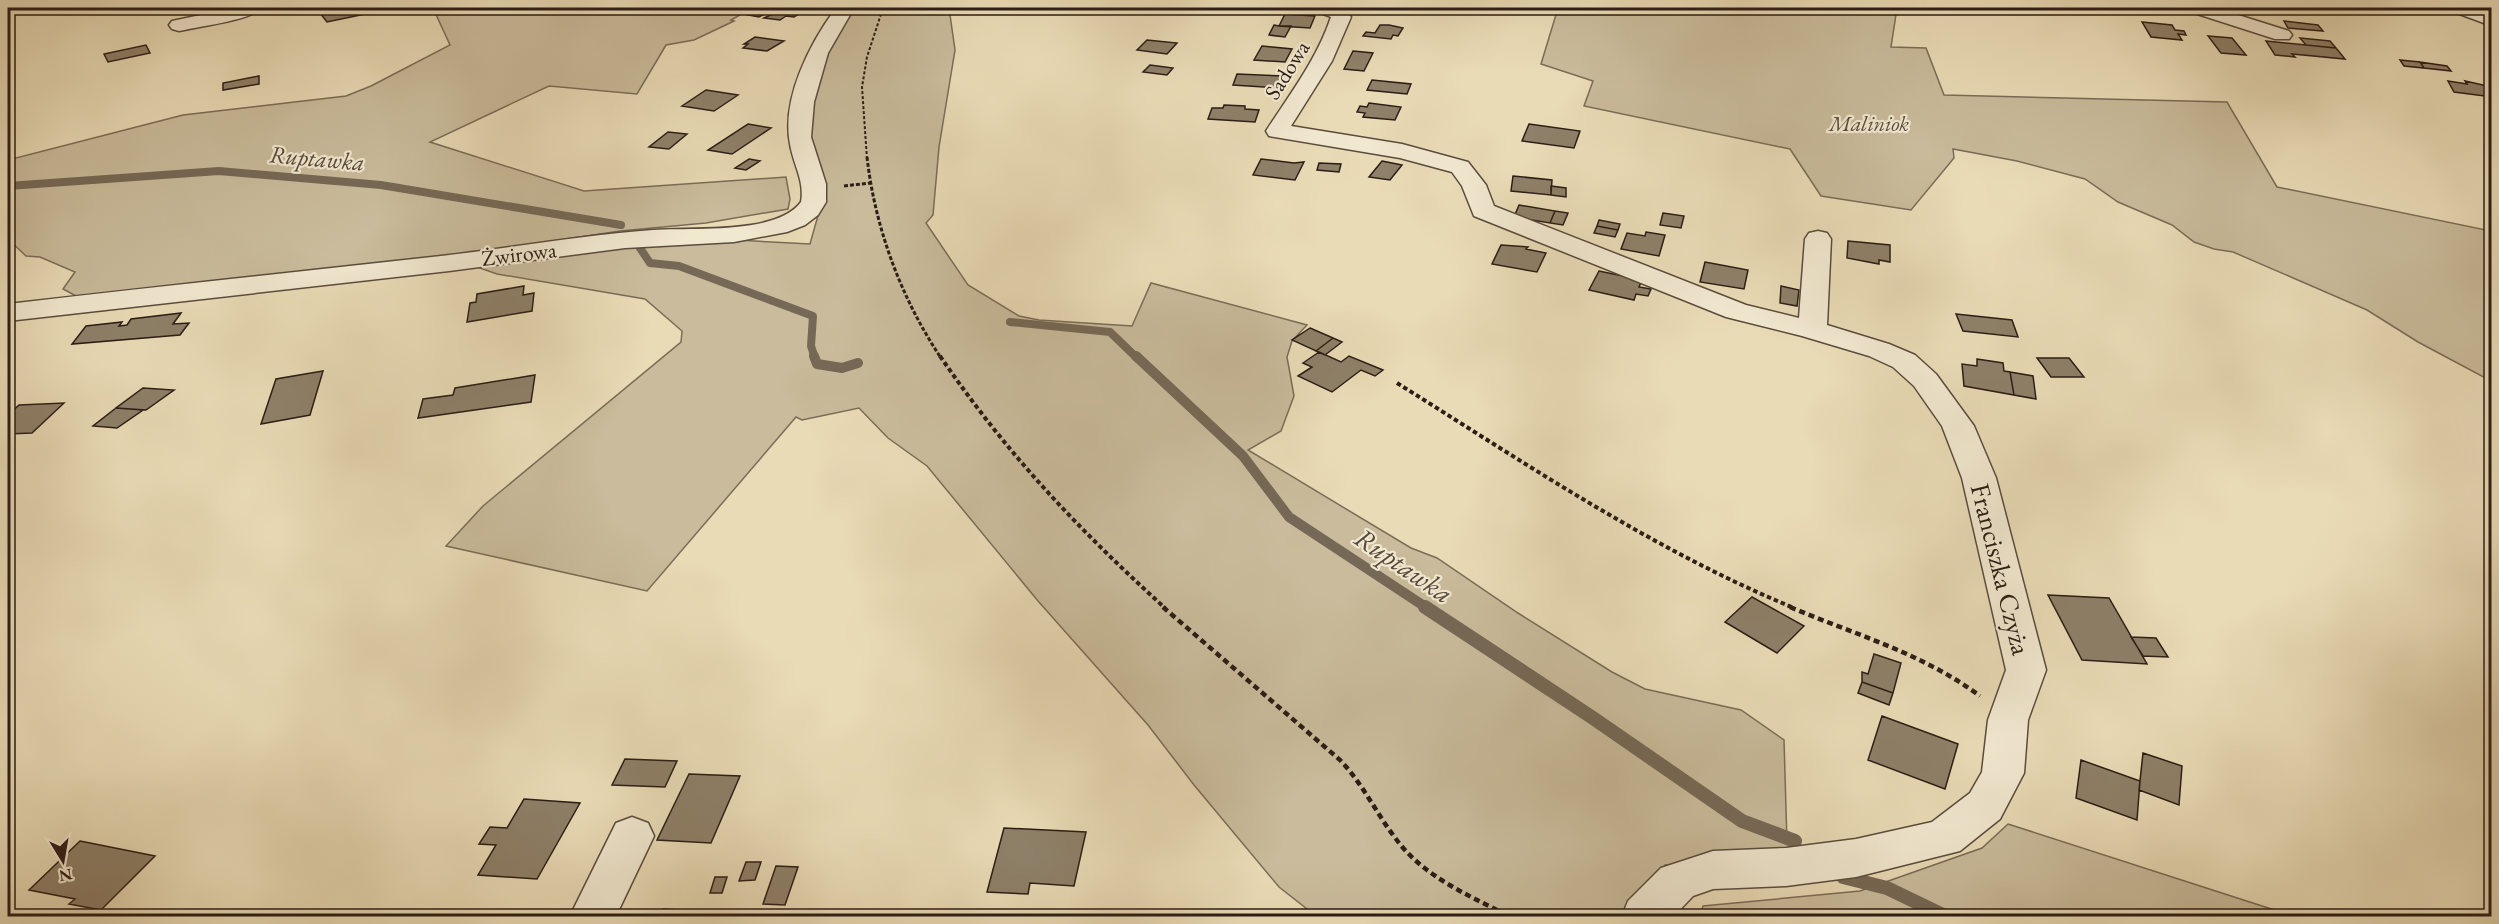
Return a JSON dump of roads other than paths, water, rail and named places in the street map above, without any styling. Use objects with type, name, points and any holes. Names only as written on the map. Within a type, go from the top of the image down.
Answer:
[{"type":"street","points":[[179,25],[236,14],[252,8]]},
{"type":"street","name":"Żwirowa","points":[[8,313],[154,294],[448,263],[625,240],[742,233],[780,226],[800,219],[814,203],[816,189],[800,139],[804,90],[822,44],[845,8]]},
{"type":"street","name":"Sadowa","points":[[1277,131],[1329,46],[1339,25],[1341,17],[1338,12],[1325,8]]},
{"type":"street","points":[[2198,8],[2282,35]]},
{"type":"street","points":[[2461,8],[2492,20]]},
{"type":"street","name":"Franciszka Czyża","points":[[1277,131],[1401,151],[1460,166],[1474,184],[1483,211],[1736,310],[1879,350],[1904,361],[1925,380],[1958,426],[1979,478],[2026,670],[2008,720],[2003,773],[1985,806],[1944,838],[1856,858],[1786,867],[1713,870],[1677,882],[1645,916]]},
{"type":"street","points":[[1812,330],[1818,239]]},
{"type":"street","points":[[593,916],[632,836]]},
{"type":"waterway","name":"Ruptawka","points":[[8,186],[219,171],[381,185],[621,225]]},
{"type":"waterway","name":"Ruptawka","points":[[636,242],[650,263],[679,266],[813,316],[811,346],[815,358]]},
{"type":"waterway","name":"Ruptawka","points":[[1010,322],[1110,332],[1137,358]]},
{"type":"waterway","name":"Ruptawka","points":[[814,356],[817,364],[842,368],[858,363]]},
{"type":"waterway","name":"Ruptawka","points":[[1136,356],[1243,456],[1289,517],[1427,608]]},
{"type":"waterway","name":"Ruptawka","points":[[1425,607],[1593,718],[1742,821],[1795,841]]},
{"type":"waterway","name":"Ruptawka","points":[[1843,877],[1887,888],[1945,916]]},
{"type":"park label","name":"Maliniok","points":[[1869,123]]}]
